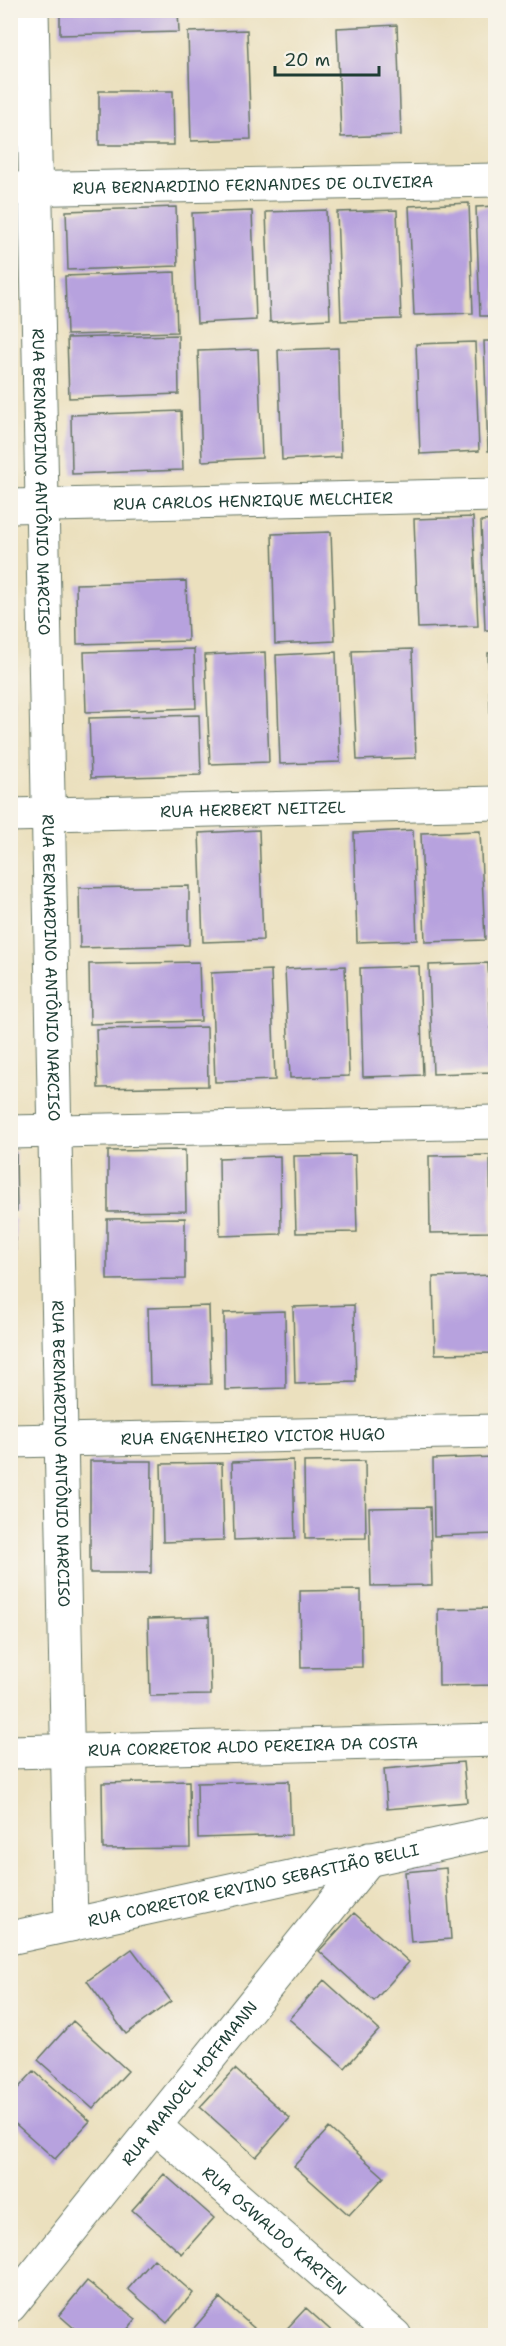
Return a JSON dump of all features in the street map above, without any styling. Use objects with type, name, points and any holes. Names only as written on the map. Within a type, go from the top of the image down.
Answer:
[{"type":"street","name":"RUA BERNARDINO ANTÔNIO NARCISO","points":[[32,10],[23,188],[26,505],[48,814],[71,1925]]},
{"type":"street","name":"RUA BERNARDINO FERNANDES DE OLIVEIRA","points":[[23,188],[495,180]]},
{"type":"street","name":"RUA CARLOS HENRIQUE MELCHIER","points":[[26,505],[495,495]]},
{"type":"street","name":"RUA HERBERT NEITZEL","points":[[10,815],[495,803]]},
{"type":"street","points":[[10,1132],[495,1122]]},
{"type":"street","name":"RUA ENGENHEIRO VICTOR HUGO","points":[[10,1442],[495,1431]]},
{"type":"street","name":"RUA CORRETOR ALDO PEREIRA DA COSTA","points":[[10,1752],[495,1740]]},
{"type":"street","name":"RUA CORRETOR ERVINO SEBASTIÃO BELLI","points":[[10,1938],[495,1832]]},
{"type":"street","name":"RUA MANOEL HOFFMANN","points":[[10,2306],[369,1859]]},
{"type":"street","name":"RUA OSWALDO KARTEN","points":[[155,2126],[395,2336]]},
{"type":"building","points":[[60,10],[178,10],[179,32],[60,35]]},
{"type":"building","points":[[397,25],[401,135],[341,137],[337,28]]},
{"type":"building","points":[[247,30],[251,139],[191,141],[188,32]]},
{"type":"building","points":[[99,91],[173,91],[174,145],[99,145]]},
{"type":"building","points":[[469,203],[473,313],[414,315],[409,206]]},
{"type":"building","points":[[496,206],[496,316],[480,316],[476,207]]},
{"type":"building","points":[[176,207],[178,266],[68,270],[66,211]]},
{"type":"building","points":[[326,210],[330,319],[270,322],[266,212]]},
{"type":"building","points":[[397,210],[401,319],[341,321],[337,212]]},
{"type":"building","points":[[252,211],[256,320],[197,323],[192,213]]},
{"type":"building","points":[[175,272],[177,332],[67,335],[65,276]]},
{"type":"building","points":[[178,335],[179,394],[69,398],[67,338]]},
{"type":"building","points":[[484,341],[496,341],[496,451],[488,451]]},
{"type":"building","points":[[475,342],[479,451],[420,454],[416,344]]},
{"type":"building","points":[[338,348],[341,457],[282,460],[278,350]]},
{"type":"building","points":[[258,349],[262,458],[202,461],[198,351]]},
{"type":"building","points":[[181,411],[183,470],[72,474],[71,415]]},
{"type":"building","points":[[473,517],[478,626],[418,628],[414,519]]},
{"type":"building","points":[[496,520],[496,630],[485,630],[481,521]]},
{"type":"building","points":[[331,532],[335,641],[275,644],[272,534]]},
{"type":"building","points":[[186,581],[188,641],[77,644],[76,584]]},
{"type":"building","points":[[194,649],[196,708],[86,712],[84,652]]},
{"type":"building","points":[[412,649],[416,758],[357,760],[352,651]]},
{"type":"building","points":[[265,652],[269,762],[210,764],[205,655]]},
{"type":"building","points":[[336,652],[340,762],[280,764],[276,655]]},
{"type":"building","points":[[488,653],[496,653],[496,763],[492,763]]},
{"type":"building","points":[[10,655],[12,655],[14,713],[10,714]]},
{"type":"building","points":[[199,715],[201,775],[91,778],[89,718]]},
{"type":"building","points":[[259,830],[263,940],[203,942],[199,833]]},
{"type":"building","points":[[413,830],[417,940],[357,942],[354,833]]},
{"type":"building","points":[[480,831],[485,940],[425,942],[421,833]]},
{"type":"building","points":[[189,886],[189,945],[80,948],[79,888]]},
{"type":"building","points":[[199,962],[201,1021],[90,1024],[89,964]]},
{"type":"building","points":[[488,963],[493,1072],[433,1074],[429,965]]},
{"type":"building","points":[[345,966],[349,1076],[290,1078],[285,969]]},
{"type":"building","points":[[419,966],[423,1075],[363,1077],[360,968]]},
{"type":"building","points":[[271,970],[275,1080],[215,1082],[211,973]]},
{"type":"building","points":[[10,1021],[13,1021],[14,1080],[10,1080]]},
{"type":"building","points":[[207,1027],[208,1086],[98,1088],[96,1029]]},
{"type":"building","points":[[185,1150],[186,1211],[108,1212],[108,1151]]},
{"type":"building","points":[[10,1152],[16,1152],[17,1211],[10,1211]]},
{"type":"building","points":[[355,1155],[357,1232],[296,1233],[294,1156]]},
{"type":"building","points":[[490,1155],[491,1232],[430,1233],[429,1156]]},
{"type":"building","points":[[280,1156],[281,1234],[220,1236],[219,1158]]},
{"type":"building","points":[[185,1218],[185,1279],[107,1280],[107,1219]]},
{"type":"building","points":[[10,1219],[15,1219],[16,1279],[10,1279]]},
{"type":"building","points":[[494,1275],[496,1353],[435,1354],[433,1277]]},
{"type":"building","points":[[354,1305],[356,1382],[295,1384],[293,1307]]},
{"type":"building","points":[[209,1306],[211,1384],[150,1385],[148,1308]]},
{"type":"building","points":[[285,1311],[286,1388],[225,1390],[224,1313]]},
{"type":"building","points":[[494,1457],[495,1534],[434,1536],[433,1459]]},
{"type":"building","points":[[293,1460],[295,1538],[234,1540],[232,1462]]},
{"type":"building","points":[[90,1461],[152,1461],[151,1573],[90,1573]]},
{"type":"building","points":[[365,1461],[366,1538],[305,1539],[304,1462]]},
{"type":"building","points":[[222,1463],[224,1540],[163,1542],[161,1464]]},
{"type":"building","points":[[430,1507],[432,1585],[371,1586],[369,1508]]},
{"type":"building","points":[[361,1590],[362,1667],[301,1668],[300,1591]]},
{"type":"building","points":[[496,1608],[496,1685],[439,1686],[438,1609]]},
{"type":"building","points":[[209,1617],[211,1695],[150,1696],[148,1619]]},
{"type":"building","points":[[463,1762],[467,1802],[387,1809],[384,1769]]},
{"type":"building","points":[[189,1781],[190,1848],[103,1849],[102,1783]]},
{"type":"building","points":[[289,1781],[291,1835],[198,1838],[197,1783]]},
{"type":"building","points":[[446,1868],[451,1939],[411,1942],[405,1872]]},
{"type":"building","points":[[354,1913],[409,1962],[374,2001],[319,1951]]},
{"type":"building","points":[[132,1949],[171,2001],[126,2034],[87,1981]]},
{"type":"building","points":[[324,1980],[379,2030],[345,2068],[289,2019]]},
{"type":"building","points":[[73,2021],[128,2071],[93,2109],[38,2060]]},
{"type":"building","points":[[235,2069],[290,2118],[256,2157],[200,2107]]},
{"type":"building","points":[[34,2071],[90,2121],[55,2159],[10,2119],[10,2097]]},
{"type":"building","points":[[329,2128],[384,2177],[349,2215],[294,2166]]},
{"type":"building","points":[[164,2174],[214,2218],[182,2254],[132,2210]]},
{"type":"building","points":[[154,2259],[193,2293],[167,2323],[128,2289]]},
{"type":"building","points":[[87,2281],[136,2319],[122,2336],[83,2336],[59,2315]]},
{"type":"building","points":[[220,2298],[263,2336],[187,2336]]},
{"type":"building","points":[[306,2308],[337,2336],[280,2336]]}]
